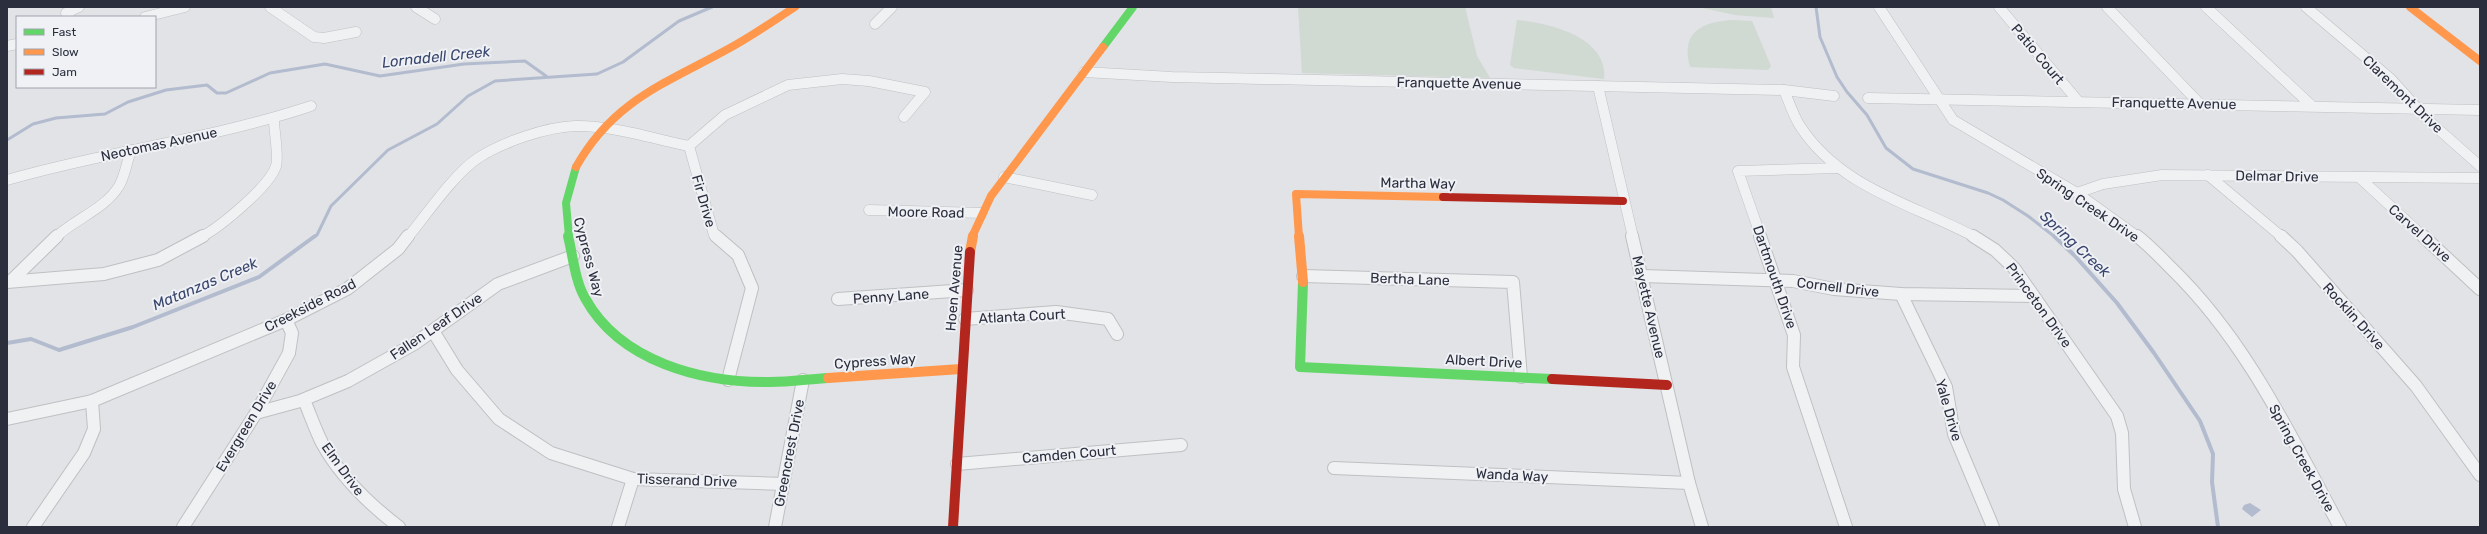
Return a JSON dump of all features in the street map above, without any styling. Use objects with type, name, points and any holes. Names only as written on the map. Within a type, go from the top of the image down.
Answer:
[{"type":"street","points":[[68,16],[66,13],[79,7]]},
{"type":"street","points":[[149,16],[185,7]]},
{"type":"street","points":[[270,7],[314,37],[324,38],[356,32]]},
{"type":"street","points":[[416,7],[436,19]]},
{"type":"street","name":"Cypress Way","points":[[794,7],[729,48],[645,91],[620,110],[601,128],[574,167],[566,193],[564,218],[584,298],[595,317],[611,334],[644,356],[664,365],[728,380],[747,382],[803,380],[961,369]]},
{"type":"street","points":[[875,24],[892,7]]},
{"type":"street","name":"Hoen Avenue","points":[[953,527],[961,369],[973,234],[982,213],[1004,177],[1133,7]]},
{"type":"street","name":"Spring Creek Drive","points":[[1879,7],[1945,110],[1959,124],[2077,194],[2143,241],[2184,282],[2221,323],[2261,382],[2340,527]]},
{"type":"street","name":"Patio Court","points":[[1999,7],[2078,102]]},
{"type":"street","points":[[2107,7],[2200,104]]},
{"type":"street","points":[[2206,7],[2311,105]]},
{"type":"street","name":"Claremont Drive","points":[[2306,7],[2391,79],[2420,109],[2428,120],[2480,166]]},
{"type":"street","points":[[2410,7],[2480,61]]},
{"type":"street","name":"Franquette Avenue","points":[[1084,72],[1172,77],[1784,90],[1834,96]]},
{"type":"street","points":[[689,146],[725,115],[788,85],[842,79],[869,81],[925,92],[904,117]]},
{"type":"street","name":"Mayette Avenue","points":[[1598,86],[1623,201],[1643,276],[1689,483],[1702,527]]},
{"type":"street","name":"Princeton Drive","points":[[1784,90],[1803,131],[1838,168],[1878,193],[1980,239],[2005,258],[2117,416],[2122,433],[2124,489],[2135,527]]},
{"type":"street","name":"Franquette Avenue","points":[[1868,98],[2311,105],[2480,110]]},
{"type":"street","name":"Neotomas Avenue","points":[[7,180],[48,167],[274,120],[311,106]]},
{"type":"street","points":[[9,281],[104,274],[158,260],[215,230],[261,188],[276,166],[274,120]]},
{"type":"street","name":"Creekside Road","points":[[7,419],[92,402],[286,320],[347,288],[376,268],[398,249],[462,172],[478,158],[525,136],[575,126],[601,128],[689,146]]},
{"type":"street","name":"Fir Drive","points":[[689,146],[714,235],[738,255],[752,288],[728,380]]},
{"type":"street","points":[[9,281],[67,227],[105,201],[119,186],[131,150]]},
{"type":"street","name":"Dartmouth Drive","points":[[1838,168],[1738,170],[1777,281],[1794,335],[1793,367],[1846,527]]},
{"type":"street","name":"Delmar Drive","points":[[2077,194],[2103,184],[2162,175],[2480,178]]},
{"type":"street","name":"Rocklin Drive","points":[[2208,175],[2258,215],[2297,251],[2416,386],[2480,475]]},
{"type":"street","points":[[1004,177],[1092,195]]},
{"type":"street","name":"Carvel Drive","points":[[2360,178],[2480,289]]},
{"type":"street","name":"Martha Way","points":[[1303,276],[1296,194],[1623,201]]},
{"type":"street","name":"Moore Road","points":[[870,210],[982,213]]},
{"type":"street","name":"Fallen Leaf Drive","points":[[256,414],[280,409],[304,400],[378,365],[433,331],[464,306],[507,280],[573,256]]},
{"type":"street","name":"Albert Drive","points":[[1303,276],[1300,367],[1667,385]]},
{"type":"street","name":"Bertha Lane","points":[[1303,276],[1514,282],[1521,377]]},
{"type":"street","name":"Cornell Drive","points":[[1643,276],[1793,281],[1834,289],[1901,294],[2033,296]]},
{"type":"street","name":"Penny Lane","points":[[838,299],[967,290]]},
{"type":"street","name":"Yale Drive","points":[[1901,294],[1946,387],[1954,434],[1993,527]]},
{"type":"street","name":"Atlanta Court","points":[[966,319],[1062,313],[1108,319],[1117,334]]},
{"type":"street","name":"Evergreen Drive","points":[[183,527],[256,414],[289,354],[292,333],[286,320]]},
{"type":"street","name":"Tisserand Drive","points":[[433,331],[457,370],[499,419],[551,453],[633,479],[783,484]]},
{"type":"street","name":"Greencrest Drive","points":[[776,527],[803,380]]},
{"type":"street","name":"Elm Drive","points":[[304,400],[325,447],[356,490],[380,513],[399,527]]},
{"type":"street","points":[[33,527],[84,453],[94,429],[92,402]]},
{"type":"street","name":"Camden Court","points":[[957,464],[1180,444]]},
{"type":"street","name":"Wanda Way","points":[[1334,468],[1689,483]]},
{"type":"street","points":[[618,527],[633,479]]},
{"type":"shaded area","points":[[1298,7],[1465,7],[1477,56],[1490,78],[1302,73]]},
{"type":"shaded area","points":[[1698,7],[1771,7],[1774,18],[1735,15]]},
{"type":"shaded area","points":[[1517,20],[1560,29],[1587,43],[1597,52],[1603,65],[1604,79],[1514,68],[1510,65]]},
{"type":"shaded area","points":[[1732,20],[1752,21],[1771,66],[1768,70],[1690,67],[1688,45],[1691,37],[1696,31],[1711,23]]},
{"type":"water","points":[[2250,503],[2261,510],[2252,517],[2242,509],[2244,505]]},
{"type":"waterway","name":"Matanzas Creek","points":[[314,237],[317,235],[331,206],[388,150],[437,124],[468,96],[495,81],[597,74],[623,62],[679,21],[712,7]]},
{"type":"waterway","name":"Spring Creek","points":[[1816,7],[1820,37],[1837,77],[1847,92],[1867,115],[1886,148],[1913,169],[1988,193],[2003,200],[2028,216],[2055,237]]},
{"type":"waterway","name":"Lornadell Creek","points":[[7,140],[33,124],[56,118],[105,114],[128,102],[166,90],[207,85],[217,93],[226,93],[270,73],[325,64],[380,76],[464,64],[525,61],[546,76]]},
{"type":"waterway","name":"Matanzas Creek","points":[[7,343],[31,339],[59,350],[133,327],[259,277],[315,236]]},
{"type":"waterway","name":"Spring Creek","points":[[2054,236],[2075,256],[2117,303],[2154,353],[2200,421],[2213,454],[2212,482],[2218,527]]},
{"type":"traffic: fast","points":[[1103,47],[1133,7]]},
{"type":"traffic: fast","points":[[576,167],[571,180],[566,203],[566,225],[578,280],[585,299],[599,320],[617,338],[638,352],[661,363],[685,371],[711,377],[769,382],[828,378]]},
{"type":"traffic: fast","points":[[1303,282],[1300,367],[1552,379]]},
{"type":"traffic: slow","points":[[576,167],[589,145],[604,126],[622,110],[663,83],[728,49],[795,7]]},
{"type":"traffic: slow","points":[[2410,7],[2480,61]]},
{"type":"traffic: slow","points":[[970,252],[973,234],[991,196],[1103,47]]},
{"type":"traffic: slow","points":[[1303,282],[1296,194],[1443,197]]},
{"type":"traffic: slow","points":[[828,378],[961,369]]},
{"type":"traffic: jam","points":[[1443,197],[1623,201]]},
{"type":"traffic: jam","points":[[953,527],[970,252]]},
{"type":"traffic: jam","points":[[1552,379],[1667,385]]}]
